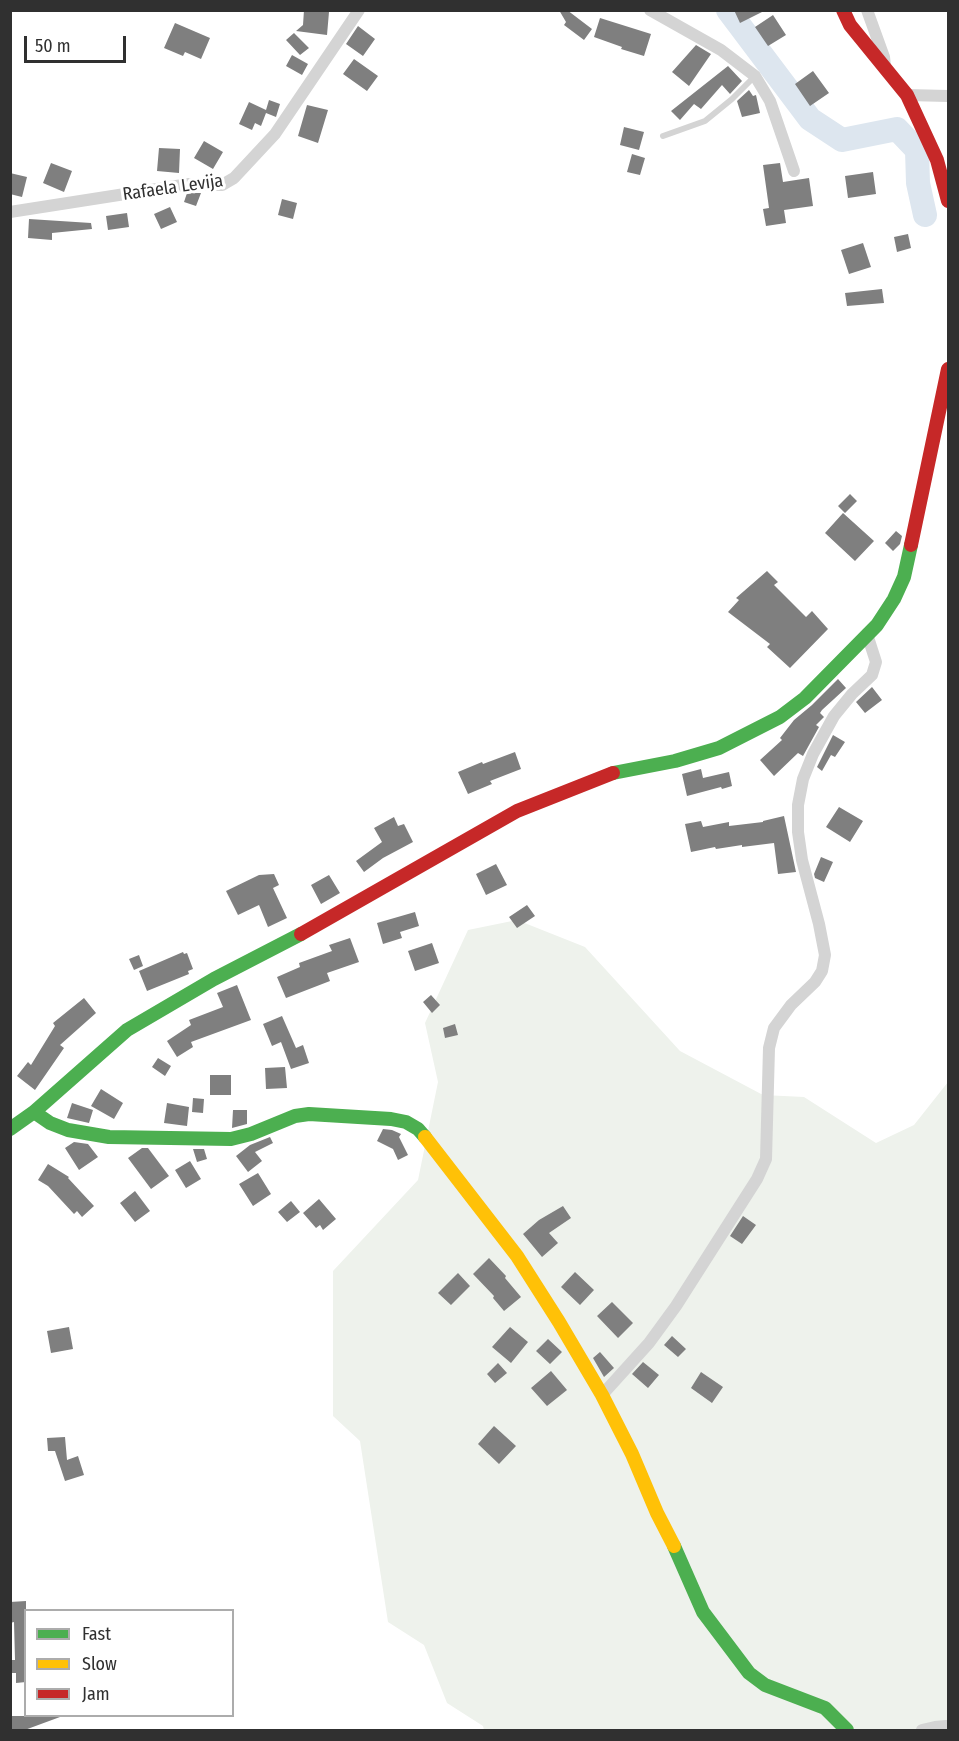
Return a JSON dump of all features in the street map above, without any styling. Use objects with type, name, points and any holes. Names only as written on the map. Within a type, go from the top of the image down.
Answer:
[{"type":"main road","points":[[843,10],[850,25],[908,95],[937,160],[948,201]]},
{"type":"main road","points":[[10,1129],[34,1112],[127,1030],[144,1019],[214,979],[292,939],[518,811],[598,777],[618,771],[675,761],[719,748],[780,717],[805,698],[877,625],[904,578],[948,369]]},
{"type":"main road","points":[[34,1112],[50,1123],[68,1130],[109,1137],[231,1139],[251,1134],[295,1116],[309,1114],[391,1119],[406,1122],[418,1129],[517,1256],[560,1322],[602,1395],[632,1454],[657,1513],[683,1563],[703,1612],[748,1673],[765,1685],[825,1708],[847,1731]]},
{"type":"street","name":"Rafaela Levija","points":[[10,212],[189,184],[222,184],[234,178],[275,135],[359,10]]},
{"type":"street","points":[[650,10],[721,50],[754,76],[770,101],[794,171]]},
{"type":"street","points":[[867,10],[884,57],[885,68]]},
{"type":"street","points":[[908,95],[948,96]]},
{"type":"street","points":[[602,1395],[650,1343],[676,1306],[757,1179],[766,1159],[769,1048],[774,1028],[791,1005],[815,982],[822,971],[825,955],[802,860],[798,832],[798,805],[803,779],[813,754],[834,716],[872,675],[876,662],[867,634]]},
{"type":"street","points":[[922,1731],[948,1726]]},
{"type":"lane","points":[[663,136],[705,121],[732,99],[754,76]]},
{"type":"shaded area","points":[[517,920],[585,947],[680,1051],[763,1095],[804,1097],[876,1143],[914,1125],[948,1082],[948,1730],[484,1730],[483,1726],[447,1703],[424,1645],[388,1622],[360,1441],[333,1416],[333,1271],[418,1180],[438,1082],[425,1023],[468,930]]},
{"type":"building","points":[[304,10],[329,12],[327,35],[296,31],[303,25]]},
{"type":"building","points":[[559,10],[567,10],[592,29],[584,40],[564,25],[566,22]]},
{"type":"building","points":[[734,10],[766,10],[740,23]]},
{"type":"building","points":[[773,15],[786,35],[768,46],[755,27]]},
{"type":"building","points":[[600,18],[651,34],[644,56],[594,37]]},
{"type":"building","points":[[175,23],[210,38],[201,59],[185,52],[183,56],[164,48]]},
{"type":"building","points":[[358,26],[375,39],[363,56],[346,44]]},
{"type":"building","points":[[294,33],[309,48],[300,55],[286,40]]},
{"type":"building","points":[[696,45],[711,54],[689,86],[672,72]]},
{"type":"building","points":[[292,55],[308,64],[302,75],[286,66]]},
{"type":"building","points":[[354,59],[378,76],[367,91],[343,74]]},
{"type":"building","points":[[728,66],[742,81],[730,94],[722,85],[701,109],[694,104],[680,120],[671,111]]},
{"type":"building","points":[[813,71],[829,93],[810,106],[795,84]]},
{"type":"building","points":[[749,90],[753,96],[756,95],[760,113],[742,117],[737,101]]},
{"type":"building","points":[[269,100],[280,104],[276,117],[266,113],[261,126],[255,123],[252,130],[239,124],[249,102],[266,110]]},
{"type":"building","points":[[307,105],[328,110],[318,143],[298,136]]},
{"type":"building","points":[[624,127],[644,132],[639,150],[620,145]]},
{"type":"building","points":[[204,141],[223,152],[213,169],[194,158]]},
{"type":"building","points":[[159,148],[180,149],[179,173],[157,171]]},
{"type":"building","points":[[632,154],[645,158],[640,175],[627,172]]},
{"type":"building","points":[[51,163],[72,171],[64,192],[43,183]]},
{"type":"building","points":[[780,163],[783,182],[809,178],[813,206],[784,210],[786,223],[766,226],[763,209],[769,208],[763,165]]},
{"type":"building","points":[[873,172],[876,194],[848,198],[845,176]]},
{"type":"building","points":[[10,173],[27,177],[22,197],[10,194]]},
{"type":"building","points":[[187,193],[201,193],[196,206],[184,202]]},
{"type":"building","points":[[282,199],[297,203],[293,219],[278,215]]},
{"type":"building","points":[[170,207],[177,222],[161,229],[154,214]]},
{"type":"building","points":[[127,213],[129,227],[108,230],[106,216]]},
{"type":"building","points":[[29,219],[91,223],[92,229],[52,233],[52,240],[28,238]]},
{"type":"building","points":[[908,234],[911,248],[897,252],[894,237]]},
{"type":"building","points":[[863,243],[871,267],[849,274],[841,250]]},
{"type":"building","points":[[882,289],[884,303],[847,306],[845,293]]},
{"type":"building","points":[[850,494],[857,501],[845,513],[838,506]]},
{"type":"building","points":[[843,513],[874,541],[855,561],[825,533]]},
{"type":"building","points":[[896,531],[902,536],[900,544],[893,551],[885,543]]},
{"type":"building","points":[[767,571],[778,582],[774,585],[806,617],[812,611],[828,629],[790,668],[767,647],[770,644],[728,612],[739,600],[736,598]]},
{"type":"building","points":[[838,679],[846,688],[820,713],[824,717],[816,725],[819,727],[803,756],[798,753],[774,776],[760,760],[782,740],[780,738],[794,720]]},
{"type":"building","points":[[872,687],[882,700],[865,713],[856,702]]},
{"type":"building","points":[[833,735],[845,742],[835,757],[831,755],[822,771],[817,767]]},
{"type":"building","points":[[515,752],[521,769],[490,781],[492,784],[468,794],[458,772]]},
{"type":"building","points":[[701,769],[703,778],[729,772],[732,786],[687,796],[682,774]]},
{"type":"building","points":[[839,807],[863,821],[850,842],[826,827]]},
{"type":"building","points":[[784,816],[796,872],[778,874],[774,843],[716,849],[715,847],[691,852],[685,824],[701,821],[703,827],[729,822],[729,826],[763,822]]},
{"type":"building","points":[[394,817],[398,826],[404,824],[413,842],[383,858],[364,872],[356,861],[382,842],[374,828]]},
{"type":"building","points":[[821,857],[833,862],[824,882],[815,878],[814,874]]},
{"type":"building","points":[[496,864],[507,885],[486,895],[476,874]]},
{"type":"building","points":[[274,874],[279,885],[273,888],[287,918],[268,927],[259,905],[238,915],[226,891],[259,875]]},
{"type":"building","points":[[329,875],[340,893],[321,904],[311,885]]},
{"type":"building","points":[[527,905],[535,916],[517,928],[509,917]]},
{"type":"building","points":[[415,912],[419,926],[400,932],[402,938],[383,944],[377,923]]},
{"type":"building","points":[[350,938],[359,962],[327,973],[330,981],[286,998],[277,977],[300,967],[299,963],[332,951],[329,945]]},
{"type":"building","points":[[432,943],[439,963],[415,971],[408,951]]},
{"type":"building","points":[[183,952],[187,953],[193,969],[188,971],[189,974],[147,991],[139,971]]},
{"type":"building","points":[[139,955],[143,966],[134,970],[129,959]]},
{"type":"building","points":[[237,985],[251,1020],[191,1042],[193,1047],[177,1057],[167,1041],[191,1025],[189,1020],[223,1007],[217,993]]},
{"type":"building","points":[[431,995],[440,1005],[432,1013],[423,1002]]},
{"type":"building","points":[[84,998],[96,1013],[60,1045],[64,1048],[35,1090],[17,1076],[28,1062],[31,1065],[55,1026],[53,1023]]},
{"type":"building","points":[[282,1016],[296,1048],[303,1045],[309,1063],[291,1069],[281,1042],[272,1046],[263,1024]]},
{"type":"building","points":[[455,1024],[458,1035],[445,1038],[443,1028]]},
{"type":"building","points":[[158,1058],[171,1066],[165,1076],[152,1067]]},
{"type":"building","points":[[285,1067],[287,1088],[266,1089],[265,1068]]},
{"type":"building","points":[[210,1075],[231,1075],[231,1095],[210,1095]]},
{"type":"building","points":[[101,1089],[123,1103],[114,1119],[91,1106]]},
{"type":"building","points":[[193,1098],[204,1099],[203,1113],[192,1112]]},
{"type":"building","points":[[72,1103],[93,1110],[89,1123],[67,1118]]},
{"type":"building","points":[[167,1103],[189,1107],[187,1126],[164,1123]]},
{"type":"building","points":[[233,1110],[247,1110],[247,1124],[232,1128]]},
{"type":"building","points":[[383,1129],[401,1134],[399,1137],[408,1155],[398,1160],[393,1149],[377,1141]]},
{"type":"building","points":[[270,1137],[273,1143],[255,1152],[262,1161],[248,1172],[236,1156],[250,1145]]},
{"type":"building","points":[[74,1142],[88,1144],[98,1157],[79,1170],[65,1148]]},
{"type":"building","points":[[142,1148],[148,1148],[169,1176],[151,1189],[128,1158]]},
{"type":"building","points":[[193,1149],[204,1149],[207,1159],[197,1162]]},
{"type":"building","points":[[190,1161],[201,1179],[186,1188],[175,1170]]},
{"type":"building","points":[[48,1164],[69,1177],[94,1206],[82,1217],[77,1211],[74,1214],[48,1186],[38,1180]]},
{"type":"building","points":[[258,1173],[271,1194],[253,1206],[239,1184]]},
{"type":"building","points":[[135,1191],[150,1211],[135,1222],[120,1203]]},
{"type":"building","points":[[319,1199],[336,1219],[323,1230],[320,1225],[316,1228],[303,1213]]},
{"type":"building","points":[[291,1201],[300,1212],[287,1222],[278,1212]]},
{"type":"building","points":[[563,1206],[571,1218],[549,1233],[558,1243],[542,1257],[523,1234],[539,1220]]},
{"type":"building","points":[[743,1216],[756,1225],[742,1244],[730,1236]]},
{"type":"building","points":[[489,1258],[521,1297],[504,1311],[493,1298],[494,1296],[473,1274]]},
{"type":"building","points":[[575,1272],[594,1290],[580,1305],[561,1287]]},
{"type":"building","points":[[458,1273],[470,1286],[451,1305],[438,1293]]},
{"type":"building","points":[[612,1302],[633,1323],[618,1338],[597,1316]]},
{"type":"building","points":[[69,1327],[73,1349],[51,1353],[47,1331]]},
{"type":"building","points":[[510,1327],[528,1342],[511,1363],[492,1347]]},
{"type":"building","points":[[672,1336],[686,1349],[678,1357],[664,1345]]},
{"type":"building","points":[[548,1339],[562,1352],[550,1364],[536,1351]]},
{"type":"building","points":[[600,1352],[614,1368],[604,1377],[593,1358]]},
{"type":"building","points":[[643,1362],[659,1375],[648,1388],[632,1374]]},
{"type":"building","points":[[498,1363],[507,1373],[495,1383],[487,1374]]},
{"type":"building","points":[[551,1371],[567,1390],[547,1406],[531,1388]]},
{"type":"building","points":[[701,1372],[723,1387],[712,1403],[691,1388]]},
{"type":"building","points":[[494,1426],[516,1446],[499,1464],[478,1444]]},
{"type":"building","points":[[65,1437],[67,1460],[78,1456],[84,1475],[65,1481],[55,1451],[48,1451],[47,1438]]},
{"type":"building","points":[[26,1601],[26,1609],[24,1609],[24,1682],[16,1683],[16,1673],[10,1673],[10,1660],[15,1660],[14,1622],[10,1623],[10,1602]]},
{"type":"building","points":[[10,1716],[60,1717],[22,1731],[10,1731]]},
{"type":"waterway","points":[[728,10],[810,119],[842,140],[897,129],[917,150],[918,183],[925,215]]},
{"type":"traffic: fast","points":[[613,773],[675,761],[719,748],[780,717],[805,698],[877,625],[894,599],[904,577],[911,545]]},
{"type":"traffic: fast","points":[[10,1129],[34,1112],[127,1030],[214,979],[301,934]]},
{"type":"traffic: fast","points":[[34,1112],[50,1123],[68,1130],[109,1137],[231,1139],[251,1134],[295,1116],[309,1114],[391,1119],[406,1122],[418,1129],[425,1137]]},
{"type":"traffic: fast","points":[[674,1546],[703,1612],[749,1673],[765,1685],[825,1708],[847,1730]]},
{"type":"traffic: slow","points":[[425,1137],[517,1256],[559,1322],[602,1395],[674,1546]]},
{"type":"traffic: jam","points":[[843,10],[850,25],[907,95],[937,160],[948,201]]},
{"type":"traffic: jam","points":[[911,545],[948,369]]},
{"type":"traffic: jam","points":[[301,934],[517,811],[613,773]]}]
